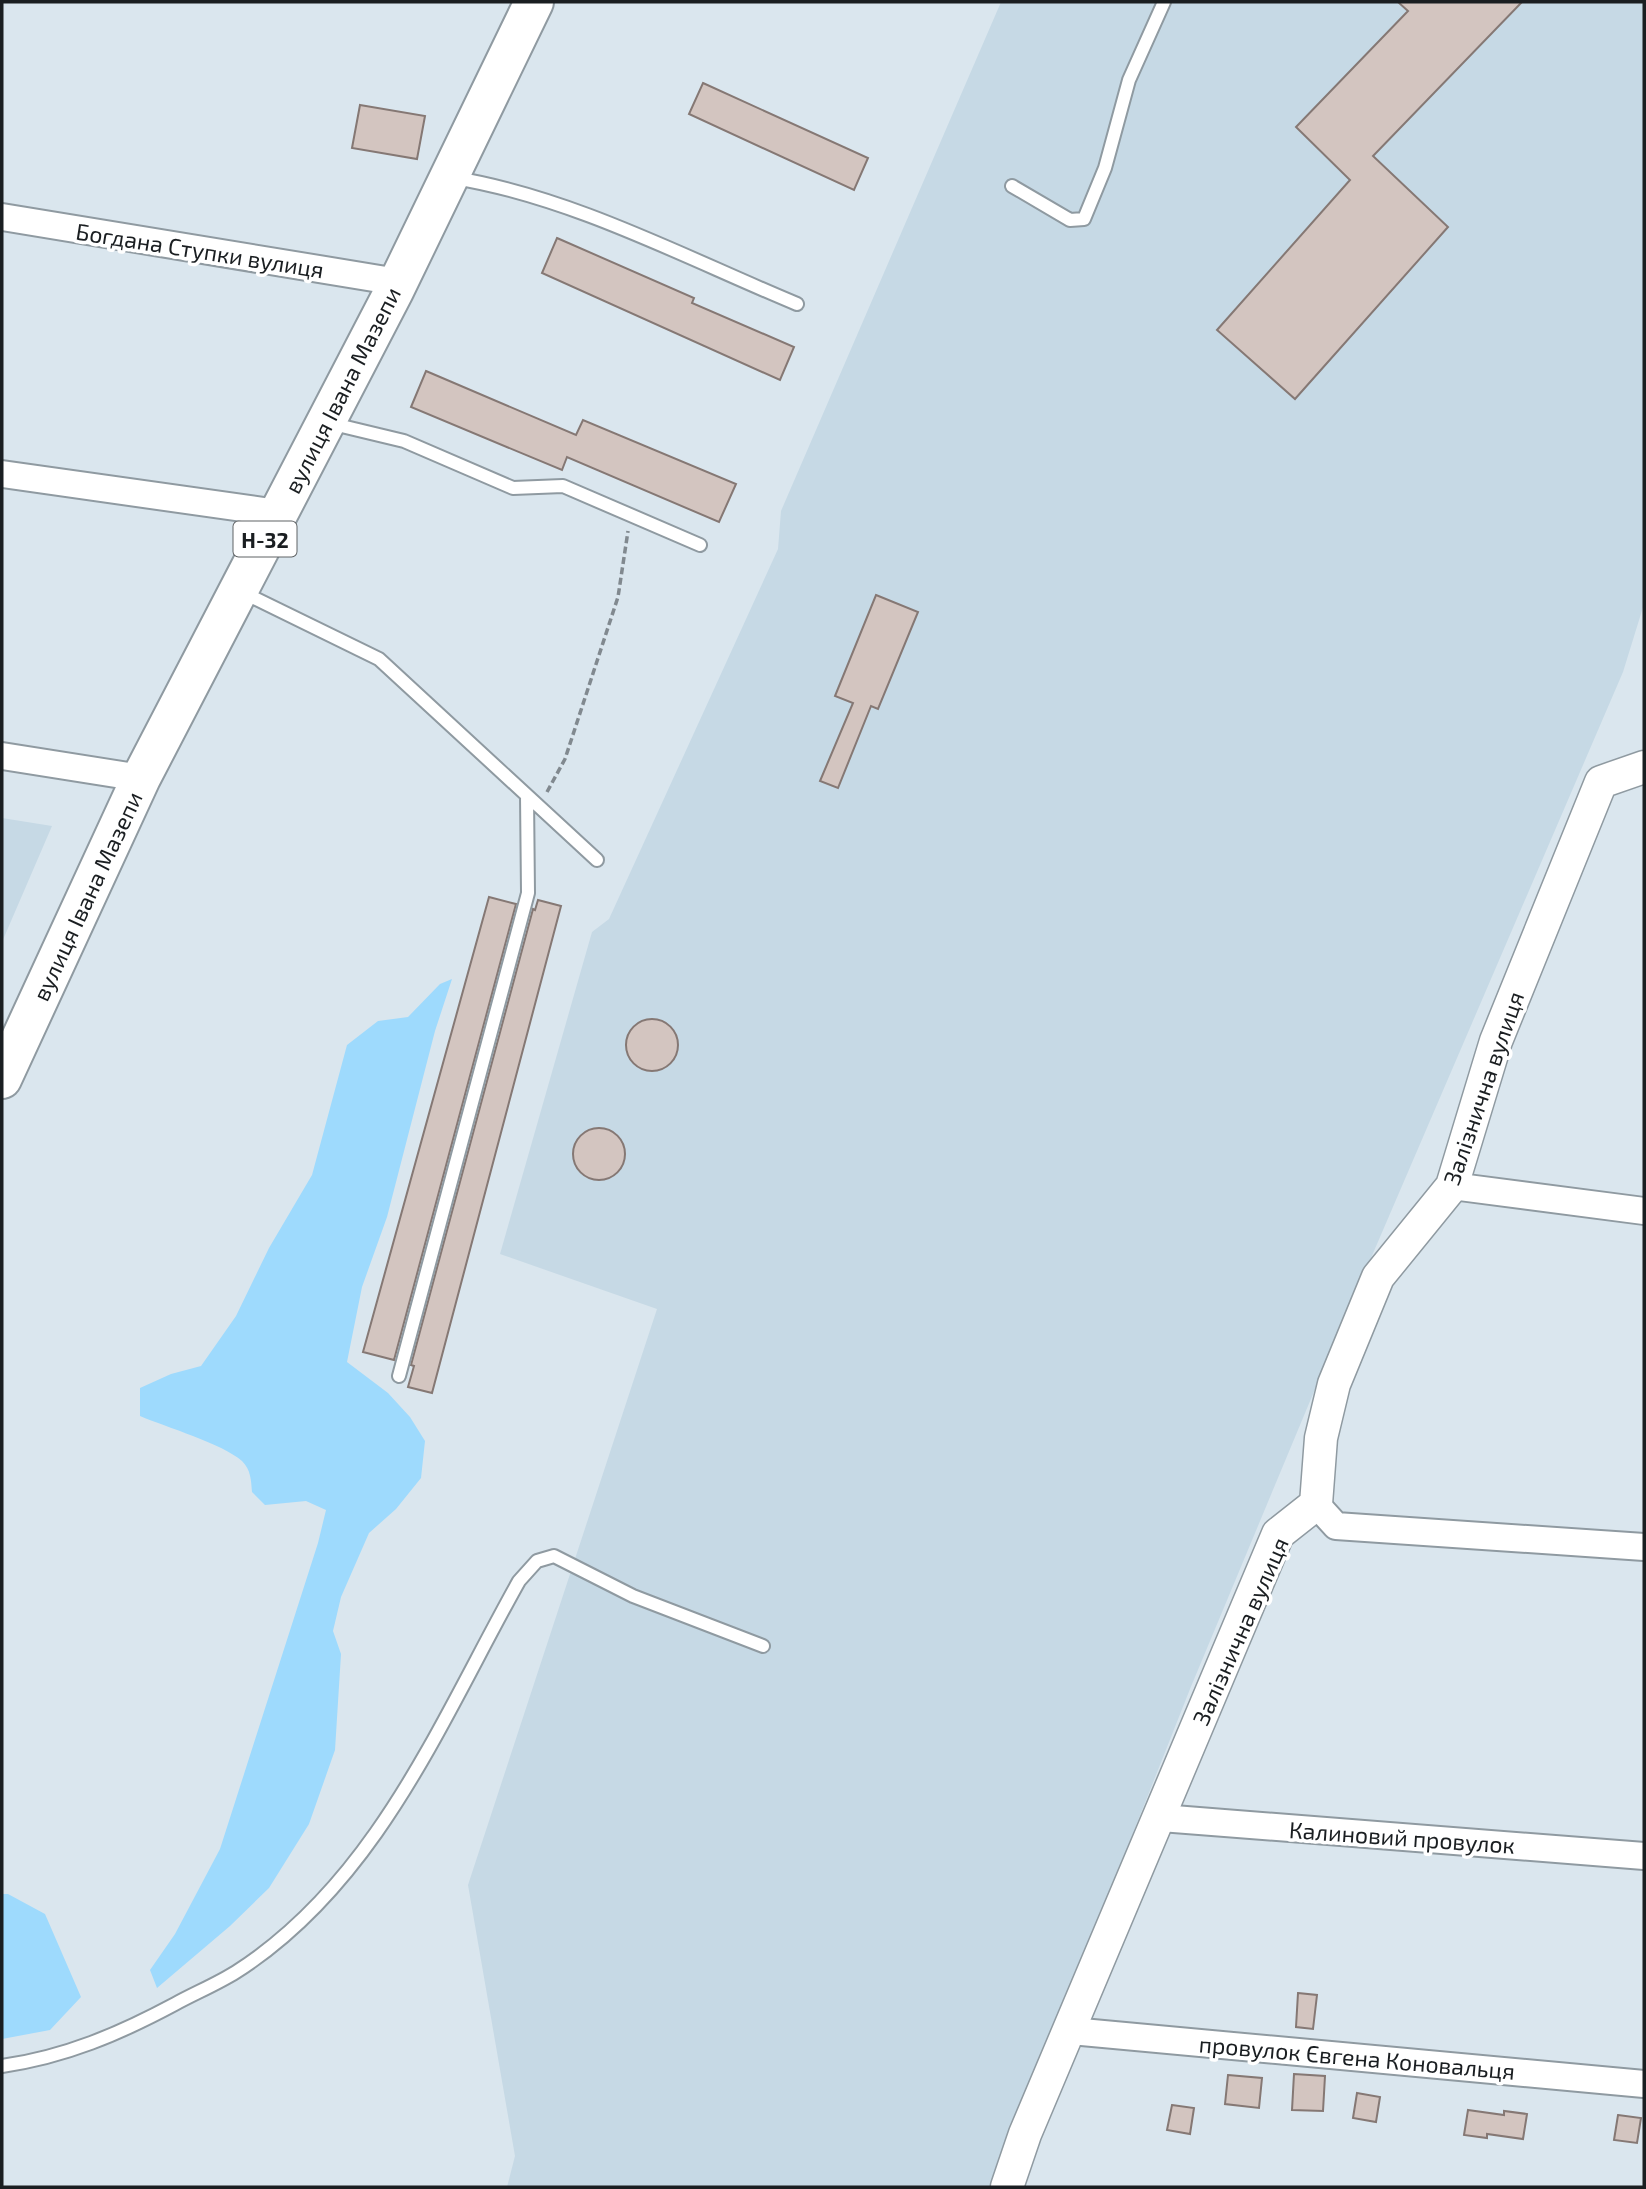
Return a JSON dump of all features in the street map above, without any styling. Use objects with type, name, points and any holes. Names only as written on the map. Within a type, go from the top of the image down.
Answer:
[{"type":"main road","name":"вулиця Івана Мазепи","points":[[2,1079],[141,778],[452,177],[534,2]]},
{"type":"street","name":"Богдана Ступки вулиця","points":[[2,217],[398,282]]},
{"type":"street","points":[[2,474],[278,513]]},
{"type":"street","points":[[2,756],[141,778]]},
{"type":"street","name":"Залізнична вулиця","points":[[1007,2187],[1025,2134],[1161,1818],[1278,1534],[1316,1504],[1321,1438],[1334,1384],[1378,1277],[1452,1186],[1496,1041],[1601,782],[1644,767]]},
{"type":"street","points":[[1452,1186],[1644,1211]]},
{"type":"street","points":[[1316,1504],[1336,1526],[1644,1546]]},
{"type":"street","name":"Калиновий провулок","points":[[1161,1818],[1644,1856]]},
{"type":"street","name":"провулок Євгена Коновальця","points":[[1071,2031],[1644,2084]]},
{"type":"lane","points":[[1012,186],[1070,220],[1084,219],[1105,168],[1129,80],[1164,2]]},
{"type":"lane","points":[[452,177],[504,186],[588,216],[797,304]]},
{"type":"lane","points":[[326,423],[404,442],[513,488],[563,486],[700,545]]},
{"type":"lane","points":[[238,591],[379,659],[597,860]]},
{"type":"lane","points":[[399,1376],[528,893],[527,796]]},
{"type":"lane","points":[[2,2066],[45,2060],[118,2034],[236,1972],[292,1929],[356,1862],[425,1759],[513,1591],[537,1561],[554,1556],[562,1559],[590,1577],[633,1596],[763,1646]]},
{"type":"path","points":[[539,806],[565,759],[618,597],[630,515]]},
{"type":"shaded area","points":[[1001,2],[1644,2],[1644,604],[1623,672],[1328,1358],[1190,1689],[993,2187],[507,2187],[515,2156],[468,1885],[657,1309],[500,1254],[592,932],[609,919],[778,549],[781,511]]},
{"type":"shaded area","points":[[2,818],[52,826],[2,942]]},
{"type":"shaded area","points":[[452,979],[435,1031],[387,1217],[362,1287],[347,1362],[388,1393],[410,1417],[425,1441],[421,1478],[396,1509],[369,1533],[341,1597],[333,1631],[341,1654],[335,1750],[309,1824],[269,1888],[230,1926],[157,1988],[150,1970],[175,1934],[220,1849],[318,1543],[326,1510],[306,1501],[265,1505],[252,1492],[250,1475],[242,1461],[208,1442],[140,1416],[140,1388],[171,1374],[201,1366],[236,1316],[269,1248],[312,1175],[347,1045],[378,1021],[408,1017],[440,984]]},
{"type":"shaded area","points":[[2,1894],[8,1894],[45,1914],[81,1997],[50,2030],[2,2039]]},
{"type":"building","points":[[1398,2],[1522,2],[1373,156],[1448,227],[1295,399],[1217,330],[1350,180],[1296,127],[1408,11]]},
{"type":"building","points":[[703,83],[868,158],[854,190],[689,114]]},
{"type":"building","points":[[360,105],[425,116],[417,159],[352,148]]},
{"type":"building","points":[[557,238],[694,298],[692,303],[794,347],[780,380],[542,273]]},
{"type":"building","points":[[426,371],[576,435],[583,420],[736,484],[719,522],[567,457],[562,470],[411,407]]},
{"type":"building","points":[[876,595],[918,612],[878,709],[871,706],[838,788],[820,781],[853,703],[835,696]]},
{"type":"building","points":[[489,897],[516,904],[394,1360],[363,1352]]},
{"type":"building","points":[[538,900],[561,906],[432,1393],[408,1387],[414,1366],[411,1365],[533,909],[535,910]]},
{"type":"building","points":[[652,1019],[671,1026],[678,1045],[671,1064],[652,1071],[633,1064],[626,1045],[633,1026]]},
{"type":"building","points":[[599,1128],[618,1135],[625,1154],[618,1173],[599,1180],[580,1173],[573,1154],[580,1135]]},
{"type":"building","points":[[1298,1993],[1317,1995],[1313,2029],[1296,2027]]},
{"type":"building","points":[[1294,2074],[1325,2076],[1323,2111],[1292,2110]]},
{"type":"building","points":[[1228,2075],[1262,2078],[1259,2108],[1225,2104]]},
{"type":"building","points":[[1357,2093],[1380,2097],[1376,2122],[1353,2118]]},
{"type":"building","points":[[1172,2105],[1194,2108],[1190,2134],[1167,2130]]},
{"type":"building","points":[[1468,2110],[1504,2115],[1504,2111],[1527,2114],[1523,2139],[1487,2134],[1487,2138],[1464,2135]]},
{"type":"building","points":[[1618,2115],[1641,2118],[1637,2143],[1614,2140]]}]
